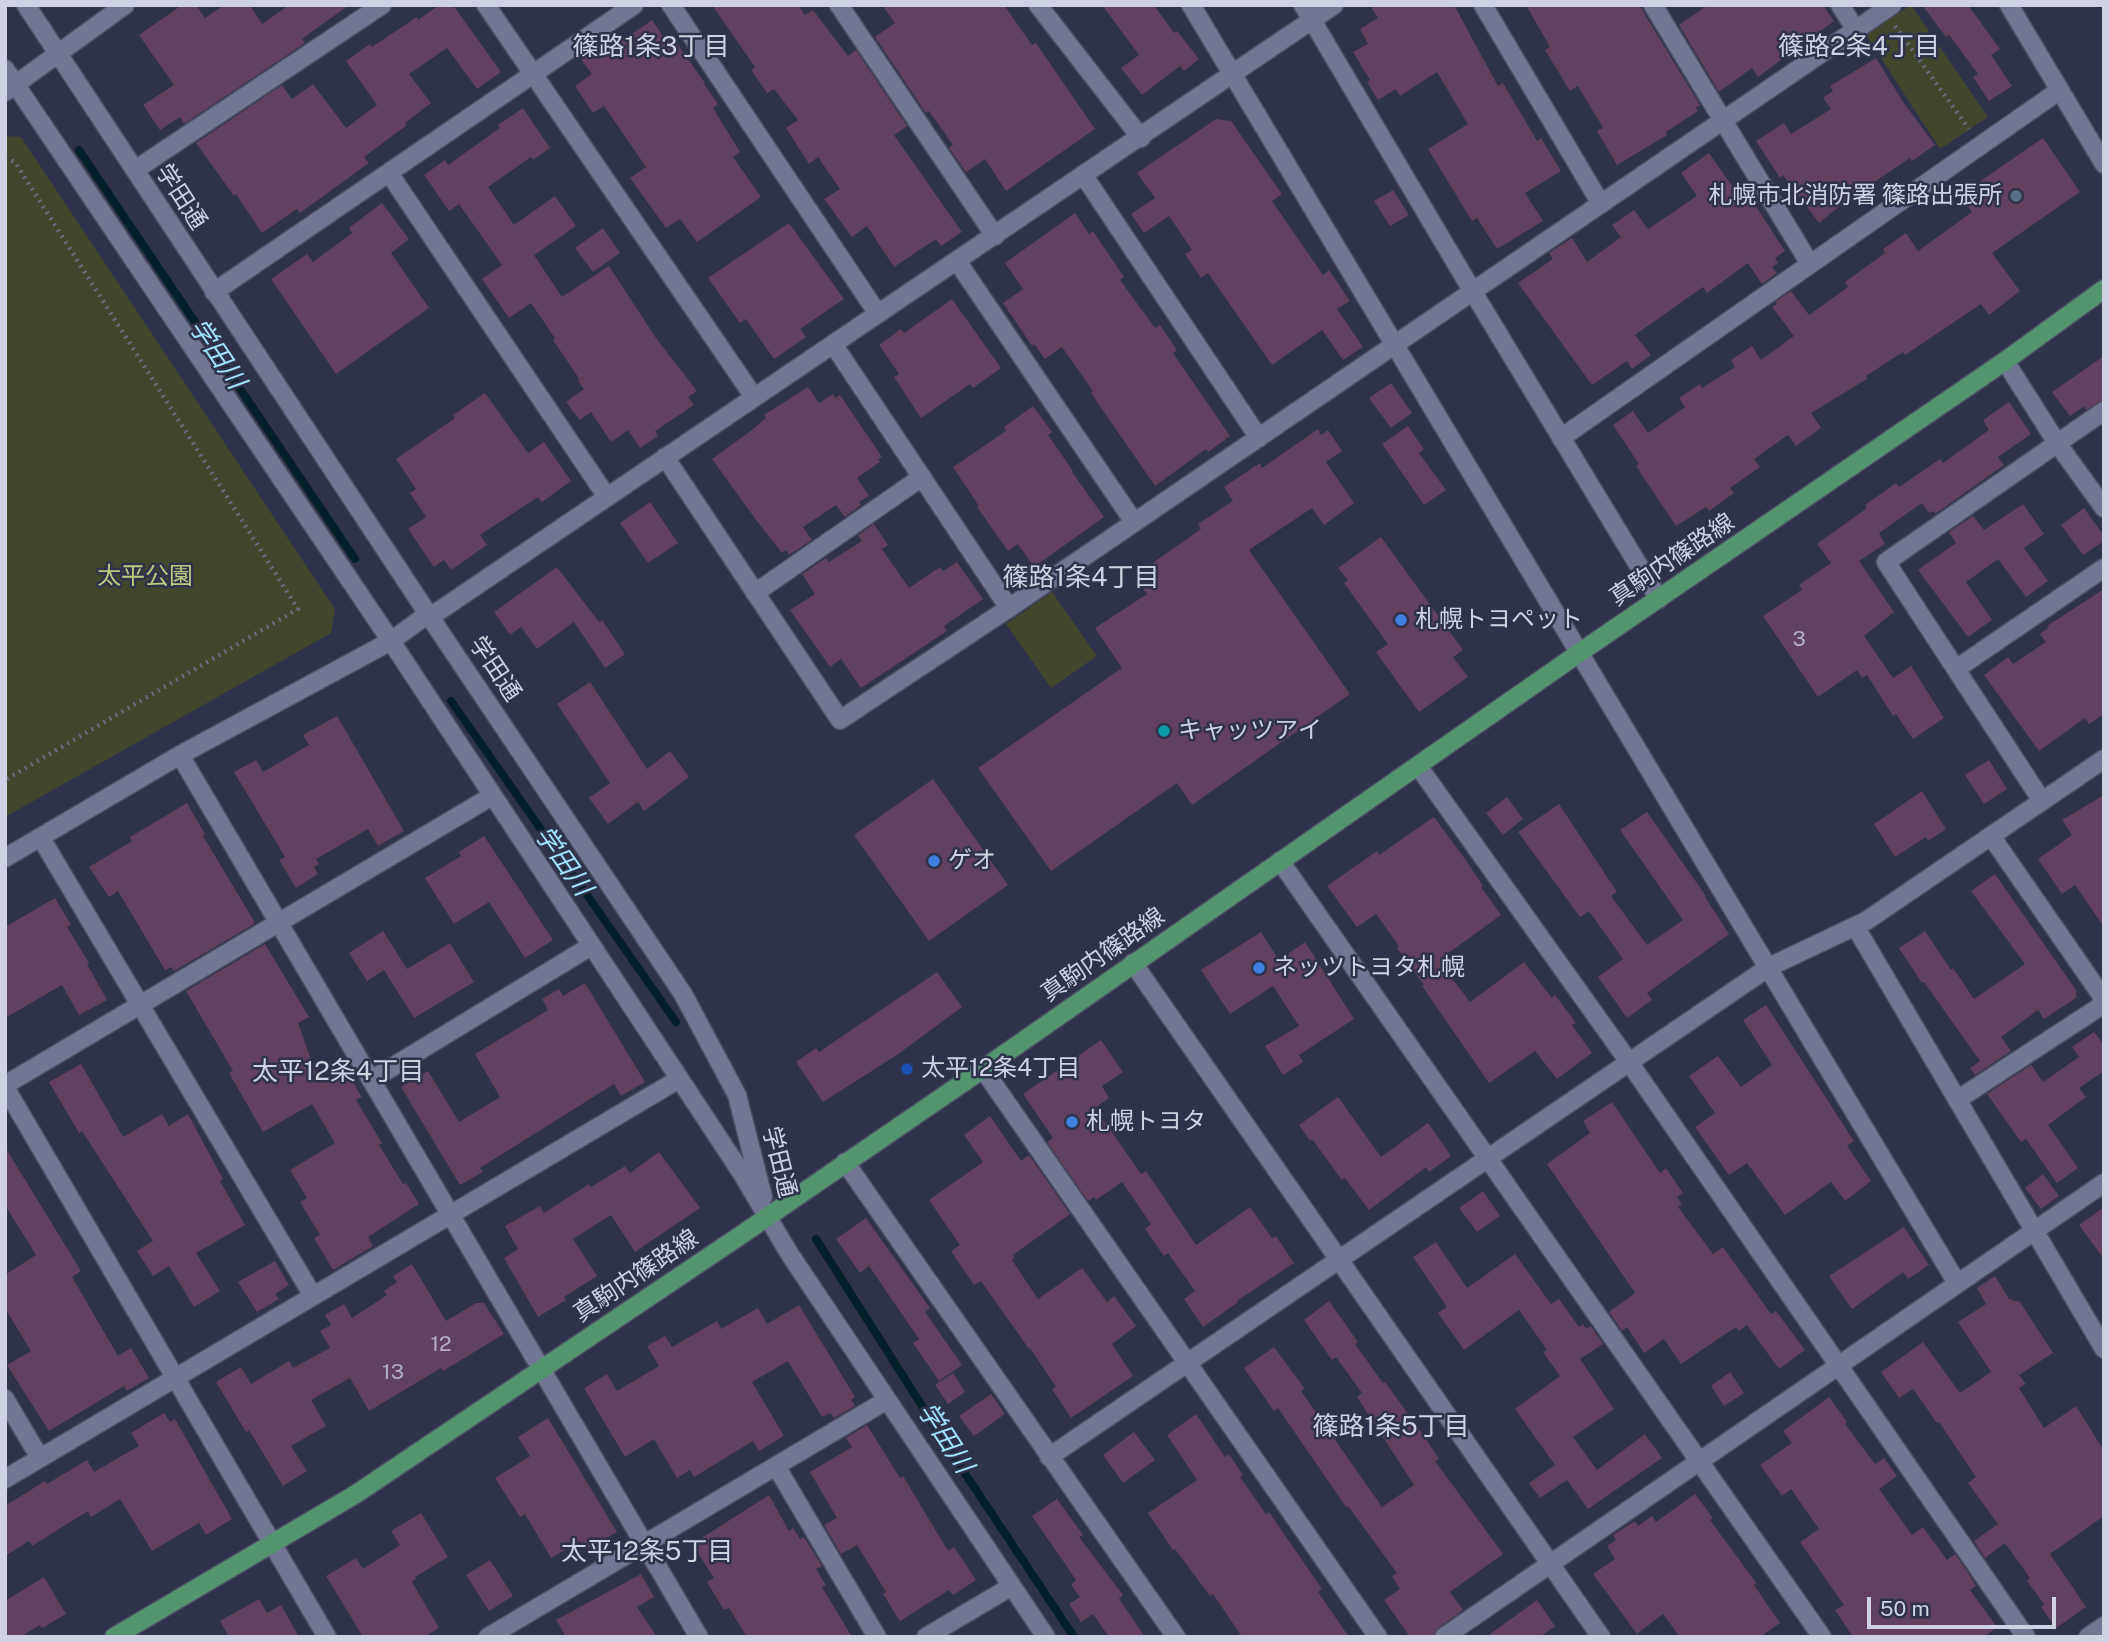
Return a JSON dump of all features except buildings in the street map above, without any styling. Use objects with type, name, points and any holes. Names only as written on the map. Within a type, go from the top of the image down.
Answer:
[{"type":"main road","name":"真駒内篠路線","points":[[114,1637],[355,1494],[983,1069],[1579,653],[2005,361],[2104,289]]},
{"type":"street","name":"学田通","points":[[26,5],[61,54],[214,292],[683,994],[737,1095],[768,1214]]},
{"type":"street","points":[[11,89],[125,5]]},
{"type":"street","points":[[135,170],[382,5]]},
{"type":"street","points":[[486,5],[754,397]]},
{"type":"street","points":[[214,292],[634,5]]},
{"type":"street","points":[[671,5],[878,314]]},
{"type":"street","points":[[839,5],[995,236]]},
{"type":"street","points":[[1038,5],[1141,138]]},
{"type":"street","points":[[1191,5],[1957,1283]]},
{"type":"street","points":[[5,858],[180,755],[391,641],[1233,75],[1308,13],[1334,5]]},
{"type":"street","points":[[1483,5],[1601,204]]},
{"type":"street","points":[[1653,5],[1810,264]]},
{"type":"street","points":[[1840,5],[1856,30]]},
{"type":"street","points":[[2009,5],[2104,164]]},
{"type":"street","points":[[1308,13],[1560,438],[1659,599]]},
{"type":"street","points":[[665,457],[840,720],[1009,608],[1856,30],[1892,14]]},
{"type":"street","name":"学田通","points":[[5,69],[11,89],[391,641],[768,1214]]},
{"type":"street","points":[[1560,438],[2060,90]]},
{"type":"street","points":[[389,173],[607,497]]},
{"type":"street","points":[[1084,176],[1259,438]]},
{"type":"street","points":[[957,261],[1134,523]]},
{"type":"street","points":[[833,344],[1009,608]]},
{"type":"street","points":[[2005,361],[2057,443],[2104,508]]},
{"type":"street","points":[[2042,801],[1886,562],[2104,411]]},
{"type":"street","points":[[755,593],[922,477]]},
{"type":"street","points":[[1956,669],[2104,568]]},
{"type":"street","points":[[180,755],[699,1637]]},
{"type":"street","points":[[1049,1457],[1769,967],[1867,921],[2104,759]]},
{"type":"street","points":[[1418,766],[1629,1062],[2026,1637]]},
{"type":"street","points":[[327,1637],[5,1086],[492,796]]},
{"type":"street","points":[[1957,1100],[2104,1002],[1991,836]]},
{"type":"street","points":[[41,838],[313,1296]]},
{"type":"street","points":[[1280,861],[1822,1637]]},
{"type":"street","points":[[1855,926],[2104,1349]]},
{"type":"street","points":[[371,1080],[591,946]]},
{"type":"street","points":[[1133,963],[1601,1637]]},
{"type":"street","points":[[983,1069],[1378,1637]]},
{"type":"street","points":[[5,1479],[679,1079]]},
{"type":"street","points":[[845,1162],[1175,1637]]},
{"type":"street","points":[[1444,1637],[2104,1182]]},
{"type":"street","points":[[768,1214],[789,1253],[1046,1637]]},
{"type":"street","points":[[5,1399],[40,1458]]},
{"type":"street","points":[[488,1637],[514,1630],[643,1545],[887,1400]]},
{"type":"street","points":[[776,1466],[877,1637]]},
{"type":"street","points":[[926,1637],[1012,1586]]},
{"type":"street","points":[[2088,1637],[2104,1626]]},
{"type":"path","points":[[1892,14],[1975,137]]},
{"type":"path","points":[[5,158],[15,162],[298,609],[5,780]]},
{"type":"green space","points":[[1911,5],[1988,117],[1940,149],[1866,35]]},
{"type":"green space","name":"太平公園","points":[[5,136],[21,137],[335,609],[331,633],[5,817]]},
{"type":"green space","points":[[1052,592],[1097,656],[1051,688],[1006,624]]},
{"type":"waterway","name":"学田川","points":[[79,150],[355,559]]},
{"type":"waterway","name":"学田川","points":[[451,701],[676,1022]]},
{"type":"waterway","name":"学田川","points":[[816,1239],[964,1472],[1074,1637]]},
{"type":"place","name":"札幌市北消防署 篠路出張所","points":[[2016,196]]},
{"type":"place","name":"札幌トヨペット","points":[[1401,620]]},
{"type":"place","name":"キャッツアイ","points":[[1164,731]]},
{"type":"place","name":"ゲオ","points":[[934,861]]},
{"type":"place","name":"ネッツトヨタ札幌","points":[[1259,968]]},
{"type":"place","name":"太平12条4丁目","points":[[907,1069]]},
{"type":"place","name":"札幌トヨタ","points":[[1072,1122]]},
{"type":"district","name":"篠路1条3丁目","points":[[651,47]]},
{"type":"district","name":"篠路2条4丁目","points":[[1859,47]]},
{"type":"district","name":"篠路1条4丁目","points":[[1081,578]]},
{"type":"district","name":"太平12条4丁目","points":[[338,1072]]},
{"type":"district","name":"篠路1条5丁目","points":[[1391,1427]]},
{"type":"district","name":"太平12条5丁目","points":[[647,1552]]}]
